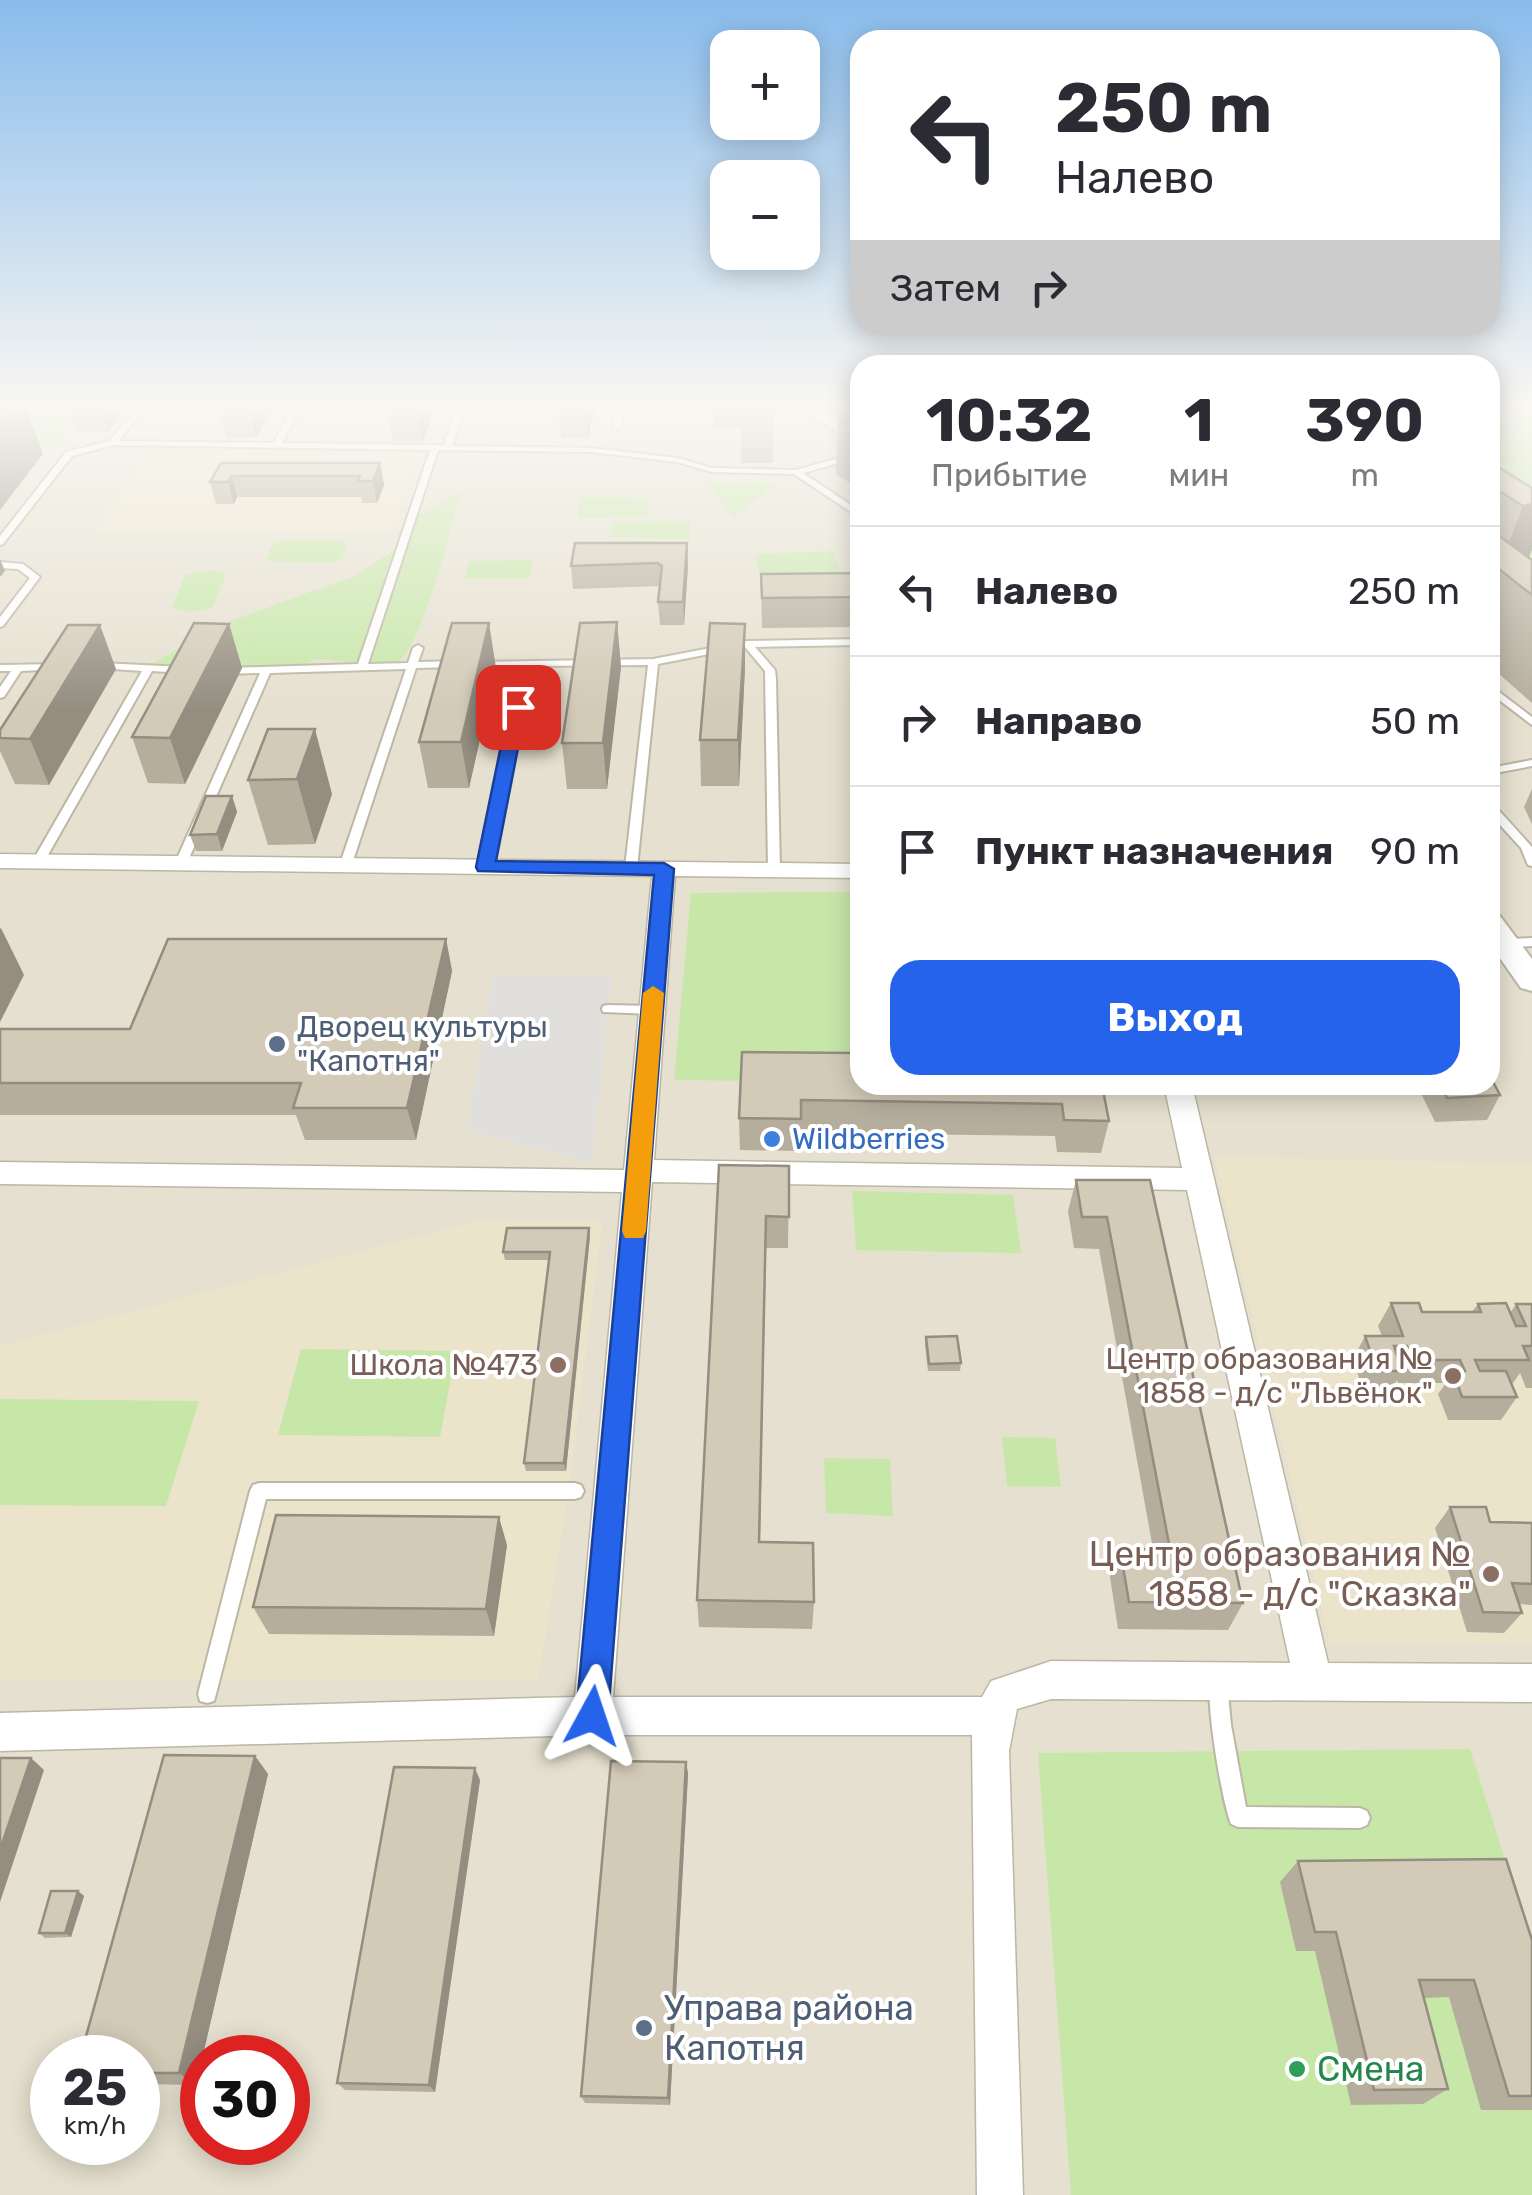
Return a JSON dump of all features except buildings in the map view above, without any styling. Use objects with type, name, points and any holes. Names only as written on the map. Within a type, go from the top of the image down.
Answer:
[{"type":"street","points":[[0,861],[850,871]]},
{"type":"street","points":[[592,1716],[664,869]]},
{"type":"street","points":[[1504,938],[1532,981]]},
{"type":"street","points":[[1180,1095],[1314,1684]]},
{"type":"street","points":[[0,1174],[1197,1180]]},
{"type":"street","points":[[1000,2195],[990,1751],[993,1716],[1004,1694],[1051,1680],[1532,1683]]},
{"type":"street","points":[[0,1732],[592,1716],[993,1716]]},
{"type":"lane","points":[[0,542],[28,506]]},
{"type":"lane","points":[[362,667],[415,506]]},
{"type":"lane","points":[[0,565],[20,566],[35,577],[0,624]]},
{"type":"lane","points":[[82,666],[265,672],[413,665],[653,662],[748,644],[850,642]]},
{"type":"lane","points":[[748,644],[770,670],[772,679],[774,870]]},
{"type":"lane","points":[[346,864],[418,648]]},
{"type":"lane","points":[[631,868],[653,662]]},
{"type":"lane","points":[[485,867],[526,663]]},
{"type":"lane","points":[[0,668],[66,667]]},
{"type":"lane","points":[[0,696],[18,668]]},
{"type":"lane","points":[[38,862],[148,670]]},
{"type":"lane","points":[[182,863],[265,672]]},
{"type":"lane","points":[[1500,696],[1532,722]]},
{"type":"lane","points":[[1500,769],[1532,762]]},
{"type":"lane","points":[[1500,818],[1526,847],[1532,862]]},
{"type":"lane","points":[[608,1010],[652,1010]]},
{"type":"lane","points":[[208,1694],[260,1491],[575,1491]]},
{"type":"lane","points":[[1218,1681],[1221,1726],[1238,1817],[1360,1818]]},
{"type":"shaded area","points":[[0,506],[850,506],[850,1095],[1500,1095],[1500,527],[1532,565],[1532,2195],[0,2195]]},
{"type":"shaded area","points":[[114,506],[401,506],[391,533],[96,533]]},
{"type":"shaded area","points":[[493,976],[612,976],[592,1163],[467,1129]]},
{"type":"shaded area","points":[[1214,1157],[1532,1163],[1532,1644],[1330,1644]]},
{"type":"shaded area","points":[[474,1222],[602,1222],[569,1486],[538,1681],[0,1679],[0,1346]]},
{"type":"green space","points":[[435,506],[457,506],[425,613],[415,637],[396,663],[313,659],[306,666],[144,669],[217,626],[355,576],[409,540],[417,516]]},
{"type":"green space","points":[[579,506],[649,506],[648,517],[577,518]]},
{"type":"green space","points":[[725,506],[747,506],[733,517]]},
{"type":"green space","points":[[1500,506],[1532,506],[1532,565],[1500,527]]},
{"type":"green space","points":[[614,521],[691,522],[690,539],[610,537]]},
{"type":"green space","points":[[283,540],[341,540],[347,546],[342,559],[332,563],[265,561],[273,544]]},
{"type":"green space","points":[[834,551],[843,585],[762,589],[756,554]]},
{"type":"green space","points":[[533,560],[530,578],[465,578],[469,561]]},
{"type":"green space","points":[[209,570],[226,574],[213,607],[191,612],[172,608],[185,575]]},
{"type":"green space","points":[[850,892],[850,1082],[674,1080],[691,893]]},
{"type":"green space","points":[[852,1191],[1013,1195],[1021,1253],[856,1250]]},
{"type":"green space","points":[[301,1349],[456,1351],[440,1437],[278,1435]]},
{"type":"green space","points":[[0,1399],[199,1401],[166,1506],[0,1505]]},
{"type":"green space","points":[[1002,1437],[1055,1438],[1061,1487],[1007,1486]]},
{"type":"green space","points":[[824,1458],[890,1459],[893,1516],[826,1513]]},
{"type":"green space","name":"Смена","points":[[1470,1749],[1532,1943],[1532,2195],[1071,2195],[1038,1753]]},
{"type":"slow traffic","points":[[634,1231],[653,993]]},
{"type":"place","name":"Дворец культуры \"Капотня\"","points":[[277,1044]]},
{"type":"place","name":"Wildberries","points":[[772,1139]]},
{"type":"place","name":"Школа №473","points":[[558,1365]]},
{"type":"place","name":"Центр образования № 1858 - д/с \"Львёнок\"","points":[[1453,1376]]},
{"type":"place","name":"Центр образования № 1858 - д/с \"Сказка\"","points":[[1491,1574]]},
{"type":"place","name":"Управа района Капотня","points":[[644,2028]]},
{"type":"place","name":"Смена","points":[[1297,2069]]},
{"type":"route","points":[[518,707],[485,867],[664,869],[592,1716]]}]
